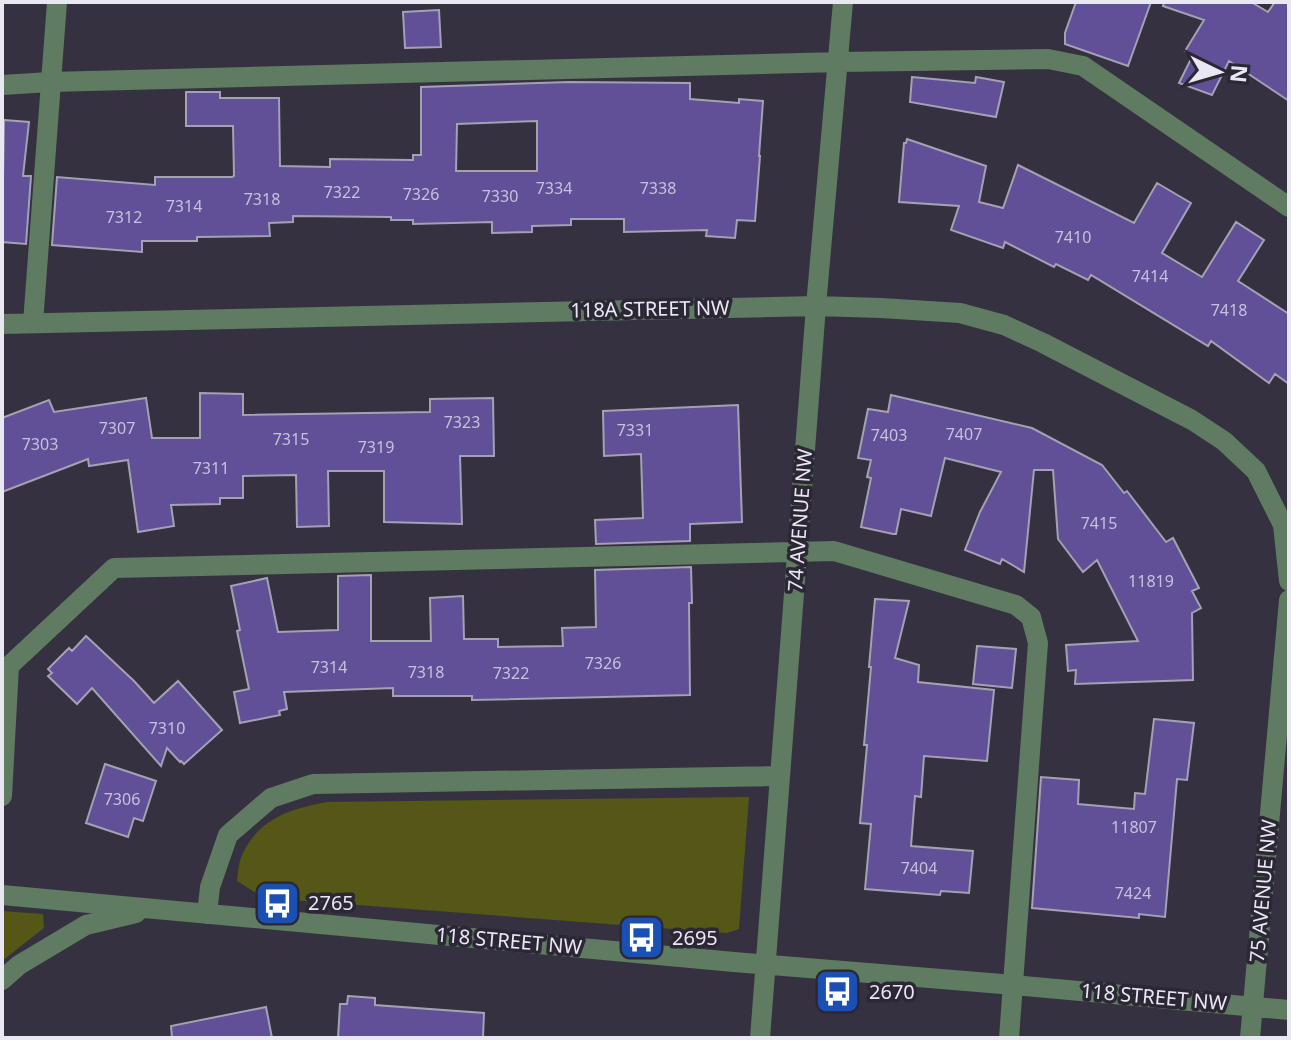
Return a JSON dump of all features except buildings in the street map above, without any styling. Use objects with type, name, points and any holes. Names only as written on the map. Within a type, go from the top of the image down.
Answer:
[{"type":"street","points":[[33,323],[57,2]]},
{"type":"street","name":"74 AVENUE NW","points":[[760,1038],[816,306],[843,2]]},
{"type":"street","points":[[2,85],[1048,59],[1083,66],[1289,207]]},
{"type":"street","name":"118A STREET NW","points":[[2,324],[816,306],[960,313],[1004,325],[1043,343],[1192,420],[1224,441],[1256,471],[1283,525],[1289,581]]},
{"type":"street","points":[[2,796],[9,666],[114,568],[834,551],[1016,605],[1031,617],[1038,643],[1009,1038]]},
{"type":"street","name":"75 AVENUE NW","points":[[1250,1038],[1289,600]]},
{"type":"street","points":[[207,914],[210,887],[228,835],[271,798],[313,784],[779,776]]},
{"type":"street","name":"118 STREET NW","points":[[2,895],[1289,1010]]},
{"type":"street","name":"118 STREET NW","points":[[2,980],[19,965],[86,925],[154,909]]},
{"type":"shaded area","points":[[749,797],[739,929],[727,933],[264,898],[237,881],[242,854],[251,839],[269,822],[301,808],[327,802]]},
{"type":"shaded area","points":[[2,911],[43,914],[44,928],[2,961]]},
{"type":"place","name":"2765","points":[[277,903]]},
{"type":"place","name":"2695","points":[[641,938]]},
{"type":"place","name":"2670","points":[[838,992]]}]
